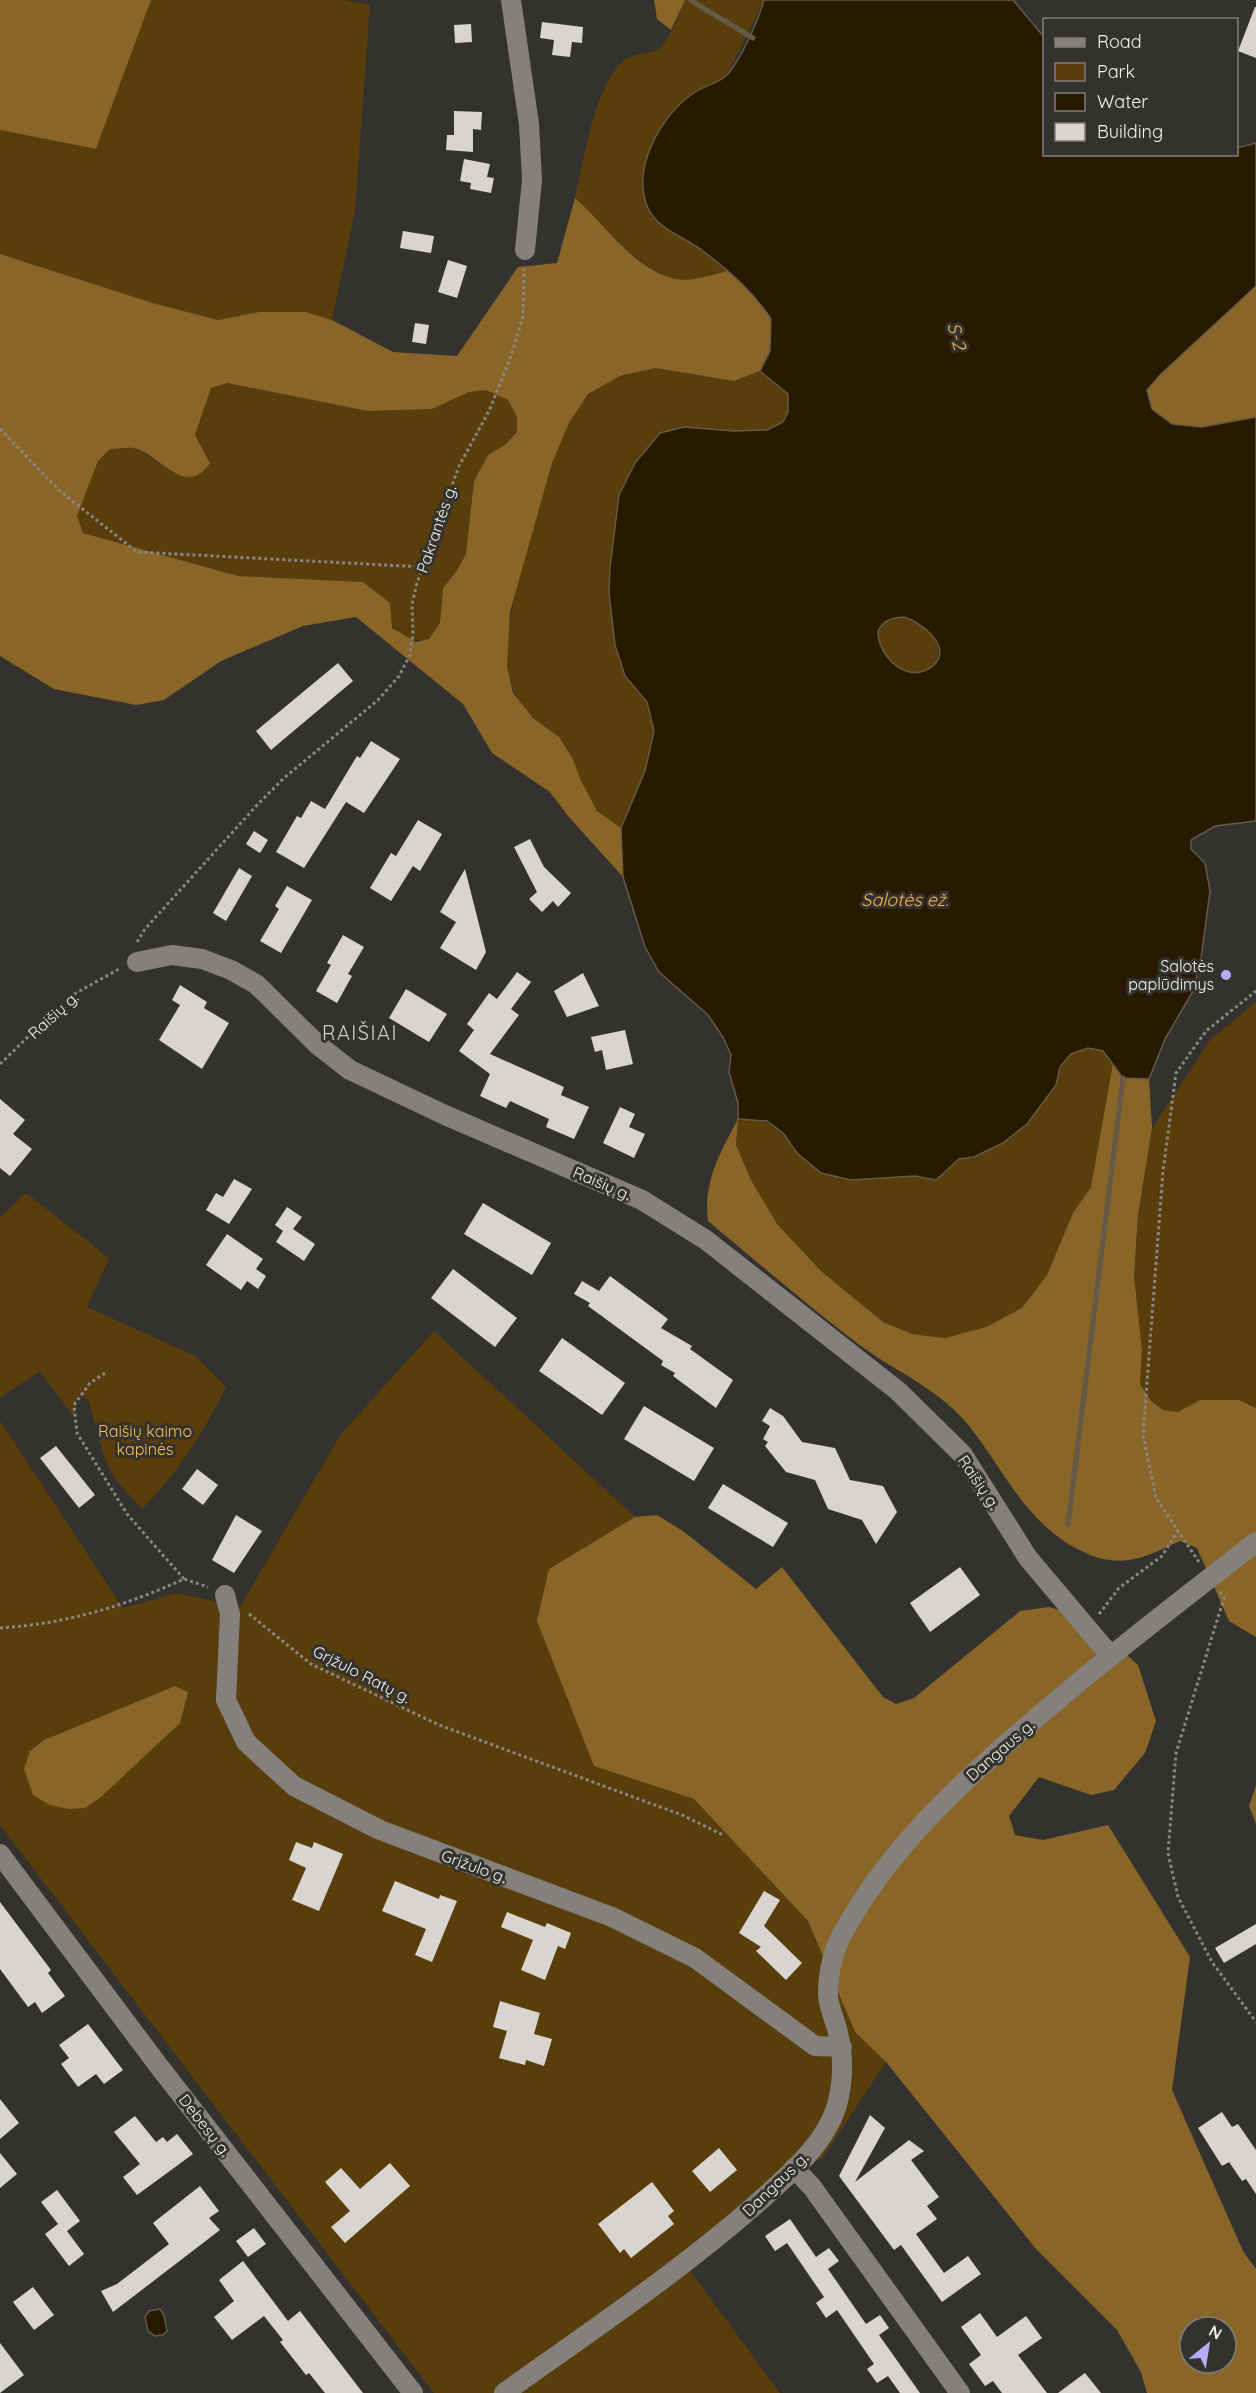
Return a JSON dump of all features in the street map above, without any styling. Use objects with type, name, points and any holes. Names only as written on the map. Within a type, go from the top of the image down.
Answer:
[{"type":"street","points":[[511,0],[529,124],[532,180],[525,250]]},
{"type":"street","name":"Raišių g.","points":[[137,962],[172,956],[202,959],[231,970],[256,984],[318,1045],[350,1070],[445,1115],[642,1200],[706,1240],[898,1391],[963,1455],[1028,1558],[1109,1654]]},
{"type":"street","name":"Dangaus g.","points":[[504,2393],[700,2253],[794,2168],[817,2141],[836,2110],[843,2080],[842,2047],[827,1996],[832,1960],[842,1933],[872,1886],[922,1823],[958,1787],[1109,1654],[1256,1542]]},
{"type":"street","name":"Grįžulo g.","points":[[225,1595],[231,1614],[226,1700],[246,1743],[294,1786],[380,1830],[612,1917],[695,1958],[815,2046],[842,2047]]},
{"type":"street","name":"Debesų g.","points":[[0,1854],[165,2074],[412,2393]]},
{"type":"street","points":[[794,2168],[812,2187],[960,2393]]},
{"type":"path","name":"Pakrantės g.","points":[[137,962],[134,950],[145,929],[256,805],[284,778],[378,700],[399,676],[410,655],[413,633],[412,604],[424,567],[459,466],[489,411],[511,356],[523,316],[525,250]]},
{"type":"path","points":[[0,429],[60,491],[137,552],[424,567]]},
{"type":"path","name":"Raišių g.","points":[[0,1064],[69,997],[108,973],[137,962]]},
{"type":"path","points":[[1256,991],[1206,1031],[1176,1073],[1163,1171],[1143,1435],[1156,1498],[1224,1598],[1176,1753],[1168,1853],[1182,1906],[1212,1962],[1256,2022]]},
{"type":"path","points":[[0,1628],[53,1623],[120,1605],[184,1580],[127,1514],[77,1433],[74,1404],[90,1383],[105,1373]]},
{"type":"path","points":[[1087,1629],[1119,1588],[1162,1556],[1179,1529]]},
{"type":"path","name":"Grįžulo Ratų g.","points":[[184,1580],[225,1595],[310,1664],[458,1734],[682,1815],[723,1835]]},
{"type":"green space","points":[[151,0],[345,0],[370,5],[355,211],[332,320],[306,312],[259,312],[218,320],[153,303],[0,254],[0,130],[96,149]]},
{"type":"green space","points":[[685,0],[764,0],[728,73],[714,85],[693,93],[658,130],[643,172],[675,234],[702,250],[727,271],[702,278],[682,280],[662,274],[648,266],[622,245],[575,198],[591,126],[604,89],[612,74],[629,57],[655,51],[665,42]]},
{"type":"green space","points":[[656,368],[734,381],[760,371],[788,394],[788,412],[783,422],[767,430],[734,431],[619,495],[609,593],[625,676],[647,702],[654,731],[645,771],[621,828],[601,814],[593,805],[561,740],[530,715],[521,704],[507,670],[507,647],[520,571],[532,526],[545,482],[574,412],[595,388],[620,377]]},
{"type":"green space","points":[[227,383],[368,411],[432,409],[469,392],[486,390],[508,400],[517,417],[517,432],[505,445],[488,455],[474,481],[466,554],[456,572],[443,588],[440,623],[429,640],[406,637],[397,630],[382,613],[363,582],[238,576],[83,533],[77,516],[98,461],[110,449],[135,448],[174,473],[190,476],[210,462],[195,435],[211,388]]},
{"type":"green space","points":[[904,617],[921,623],[935,639],[937,659],[928,669],[910,672],[901,669],[894,664],[882,648],[878,631],[883,623]]},
{"type":"green space","points":[[1256,1002],[1256,1408],[1239,1400],[1200,1400],[1178,1412],[1163,1410],[1151,1401],[1140,1384],[1142,1350],[1134,1277],[1138,1216],[1152,1128],[1210,1040]]},
{"type":"green space","points":[[1088,1048],[1103,1051],[1113,1063],[1091,1187],[1073,1213],[1047,1275],[1022,1308],[986,1327],[945,1338],[912,1334],[883,1322],[821,1271],[777,1224],[751,1180],[736,1145],[738,1119],[758,1121],[773,1126],[797,1153],[903,1177],[915,1176],[925,1179],[946,1173],[957,1161],[974,1157],[1056,1086],[1060,1067],[1071,1054]]},
{"type":"green space","name":"Raišių kaimo kapinės","points":[[26,1193],[109,1258],[87,1307],[195,1356],[226,1387],[189,1452],[142,1509],[115,1479],[105,1460],[88,1399],[79,1395],[74,1405],[74,1417],[40,1371],[0,1398],[0,1218]]},
{"type":"green space","points":[[434,1331],[635,1517],[549,1569],[594,1766],[694,1799],[808,1921],[855,2032],[886,2062],[821,2160],[807,2154],[685,2264],[780,2393],[434,2393],[0,1825],[0,1421],[123,1608],[177,1593],[240,1607],[341,1434]],"holes":[[[174,1686],[187,1692],[30,1751],[44,1740]]]},
{"type":"shaded area","points":[[0,0],[151,0],[96,149],[0,130]]},
{"type":"shaded area","points":[[654,0],[685,0],[671,30],[657,19]]},
{"type":"shaded area","points":[[575,198],[621,245],[647,267],[682,280],[702,278],[727,271],[744,284],[771,319],[770,351],[760,371],[734,381],[656,368],[620,376],[588,394],[569,423],[552,463],[510,612],[507,667],[513,693],[533,718],[559,737],[573,759],[580,779],[597,811],[621,828],[623,877],[568,816],[550,792],[492,753],[463,704],[356,617],[303,626],[221,661],[164,700],[136,705],[54,689],[0,656],[0,254],[153,303],[218,320],[259,312],[306,312],[332,320],[393,352],[457,356],[518,267],[557,263]],"holes":[[[227,383],[368,411],[432,409],[469,392],[486,390],[508,400],[517,417],[517,432],[505,445],[488,455],[474,481],[466,554],[456,572],[443,588],[440,623],[429,639],[416,642],[392,628],[390,603],[363,582],[238,576],[83,533],[77,516],[98,461],[110,449],[133,448],[142,451],[181,476],[191,477],[201,473],[210,463],[195,435],[211,388]]]},
{"type":"shaded area","points":[[1256,286],[1256,417],[1202,427],[1172,424],[1152,409],[1147,390],[1161,374]]},
{"type":"shaded area","points":[[1113,1063],[1123,1078],[1149,1079],[1152,1128],[1138,1215],[1134,1276],[1142,1350],[1140,1384],[1151,1401],[1163,1410],[1178,1412],[1200,1400],[1239,1400],[1256,1408],[1256,1637],[1229,1621],[1197,1548],[1180,1541],[1148,1555],[1116,1561],[1093,1556],[1071,1546],[1053,1533],[1022,1501],[958,1413],[931,1391],[857,1343],[708,1221],[708,1193],[714,1168],[738,1119],[736,1145],[751,1180],[777,1224],[821,1271],[883,1322],[912,1334],[945,1338],[986,1327],[1022,1308],[1047,1275],[1073,1213],[1091,1187]]},
{"type":"shaded area","points":[[657,1515],[683,1531],[756,1589],[782,1567],[883,1697],[896,1704],[914,1698],[1020,1611],[1049,1607],[1086,1618],[1138,1665],[1156,1721],[1145,1753],[1114,1790],[1091,1795],[1039,1777],[1009,1816],[1015,1835],[1043,1840],[1108,1825],[1190,1957],[1172,2090],[1243,2251],[1256,2269],[1256,2393],[1147,2393],[1141,2372],[1117,2330],[1036,2249],[886,2062],[855,2032],[808,1921],[694,1799],[594,1766],[537,1621],[549,1569],[635,1517]]},
{"type":"shaded area","points":[[175,1686],[188,1692],[180,1723],[101,1797],[85,1808],[69,1809],[50,1805],[33,1795],[24,1769],[30,1751],[44,1740]]},
{"type":"shaded area","points":[[1256,1786],[1256,1824],[1249,1806]]},
{"type":"water","name":"Salotės ež.","points":[[764,0],[1013,0],[1043,36],[1043,156],[1238,156],[1238,148],[1256,143],[1256,286],[1161,374],[1147,390],[1152,409],[1172,424],[1202,427],[1256,417],[1256,821],[1215,826],[1191,840],[1191,849],[1205,863],[1210,891],[1201,959],[1193,991],[1165,1039],[1149,1079],[1123,1078],[1103,1051],[1088,1048],[1071,1054],[1060,1067],[1056,1085],[1027,1124],[1003,1143],[974,1157],[959,1159],[936,1180],[915,1176],[851,1180],[821,1173],[797,1153],[783,1133],[767,1121],[738,1119],[738,1103],[729,1072],[731,1055],[723,1037],[708,1015],[659,972],[645,947],[623,877],[621,828],[645,771],[654,731],[647,702],[625,676],[615,645],[609,593],[619,495],[635,463],[660,433],[684,427],[734,431],[767,430],[783,422],[788,412],[788,394],[760,371],[770,351],[771,319],[748,290],[731,274],[703,251],[657,221],[647,206],[643,191],[646,159],[660,129],[670,115],[692,94],[728,74],[754,28]],"holes":[[[904,617],[920,625],[935,639],[940,655],[928,669],[910,672],[901,669],[887,656],[879,640],[878,631],[888,620],[895,618]]]},
{"type":"water","points":[[160,2309],[164,2315],[167,2331],[163,2335],[155,2336],[148,2331],[145,2317],[149,2311]]},
{"type":"building","points":[[1256,7],[1256,58],[1238,51]]},
{"type":"building","points":[[542,22],[583,27],[582,43],[572,42],[570,57],[552,55],[554,40],[540,38]]},
{"type":"building","points":[[471,24],[472,42],[455,43],[454,25]]},
{"type":"building","points":[[454,111],[482,112],[481,130],[473,129],[473,152],[446,150],[447,135],[454,135]]},
{"type":"building","points":[[464,159],[490,164],[487,177],[494,178],[491,193],[470,189],[471,183],[460,181]]},
{"type":"building","points":[[403,231],[434,236],[431,253],[400,248]]},
{"type":"building","points":[[448,260],[467,266],[457,298],[438,292]]},
{"type":"building","points":[[415,323],[429,325],[426,344],[412,342]]},
{"type":"building","points":[[338,663],[353,681],[271,750],[256,731]]},
{"type":"building","points":[[371,741],[400,759],[364,813],[346,802],[304,868],[276,852],[297,816],[301,818],[311,801],[325,809],[357,756],[360,758]]},
{"type":"building","points":[[418,820],[442,834],[420,871],[413,866],[391,901],[370,888],[391,853],[396,856]]},
{"type":"building","points":[[254,831],[268,840],[260,853],[246,844]]},
{"type":"building","points":[[530,839],[544,867],[571,893],[558,907],[553,901],[542,912],[529,899],[537,892],[514,847]]},
{"type":"building","points":[[239,868],[252,876],[226,921],[213,913]]},
{"type":"building","points":[[465,869],[486,952],[476,970],[440,948],[456,922],[440,912]]},
{"type":"building","points":[[287,886],[312,900],[281,953],[260,941],[279,909],[275,906]]},
{"type":"building","points":[[343,935],[364,947],[348,974],[352,976],[337,1003],[316,991],[331,965],[327,963]]},
{"type":"building","points":[[517,972],[531,982],[511,1009],[519,1015],[490,1054],[564,1087],[561,1095],[589,1107],[574,1139],[546,1127],[549,1119],[510,1101],[506,1108],[480,1096],[490,1074],[459,1051],[474,1030],[467,1024],[489,993],[497,999]]},
{"type":"building","points":[[583,973],[599,1006],[567,1017],[554,991]]},
{"type":"building","points":[[180,985],[207,1002],[204,1008],[229,1023],[202,1069],[159,1040],[180,1005],[172,1000]]},
{"type":"building","points":[[406,989],[447,1014],[429,1042],[389,1018]]},
{"type":"building","points":[[625,1030],[633,1064],[606,1070],[602,1050],[595,1052],[591,1037]]},
{"type":"building","points":[[0,1099],[25,1120],[13,1134],[32,1149],[10,1176],[0,1168]]},
{"type":"building","points":[[620,1107],[635,1114],[629,1127],[645,1134],[634,1158],[603,1143]]},
{"type":"building","points":[[234,1179],[252,1189],[229,1224],[206,1210],[216,1193],[223,1197]]},
{"type":"building","points":[[483,1203],[551,1243],[532,1275],[464,1234]]},
{"type":"building","points":[[287,1207],[302,1217],[293,1229],[315,1244],[304,1261],[276,1242],[283,1231],[275,1225]]},
{"type":"building","points":[[227,1234],[263,1259],[256,1269],[266,1276],[258,1289],[247,1281],[241,1290],[206,1265]]},
{"type":"building","points":[[453,1269],[517,1318],[495,1347],[431,1298]]},
{"type":"building","points":[[610,1276],[668,1319],[661,1328],[692,1346],[690,1349],[733,1380],[716,1408],[673,1376],[675,1373],[661,1365],[663,1361],[588,1306],[590,1303],[574,1294],[582,1281],[599,1291]]},
{"type":"building","points":[[562,1338],[625,1383],[602,1415],[539,1371]]},
{"type":"building","points":[[644,1406],[714,1448],[694,1481],[624,1439]]},
{"type":"building","points":[[770,1408],[783,1416],[802,1442],[835,1448],[850,1480],[883,1486],[897,1512],[876,1544],[862,1520],[828,1509],[815,1480],[786,1472],[765,1446],[768,1442],[763,1439],[770,1426],[762,1421]]},
{"type":"building","points":[[56,1446],[95,1495],[79,1508],[40,1458]]},
{"type":"building","points":[[197,1469],[218,1485],[203,1505],[182,1489]]},
{"type":"building","points":[[723,1484],[788,1523],[773,1547],[708,1508]]},
{"type":"building","points":[[236,1515],[262,1531],[234,1573],[212,1560]]},
{"type":"building","points":[[960,1567],[980,1595],[930,1632],[910,1603]]},
{"type":"building","points":[[296,1842],[312,1848],[314,1842],[343,1854],[319,1911],[292,1900],[306,1868],[289,1860]]},
{"type":"building","points":[[395,1881],[439,1899],[440,1895],[457,1901],[432,1962],[415,1955],[426,1929],[382,1911]]},
{"type":"building","points":[[764,1891],[780,1900],[764,1926],[802,1963],[786,1980],[756,1951],[761,1947],[739,1933]]},
{"type":"building","points":[[0,1902],[51,1970],[48,1973],[65,1996],[42,2013],[35,2002],[28,2007],[0,1969]]},
{"type":"building","points":[[507,1912],[545,1927],[547,1923],[571,1933],[565,1949],[558,1946],[545,1980],[521,1970],[533,1940],[501,1927]]},
{"type":"building","points":[[1256,1924],[1256,1944],[1224,1963],[1215,1948]]},
{"type":"building","points":[[500,2001],[540,2013],[534,2034],[552,2039],[544,2066],[526,2060],[525,2065],[499,2058],[507,2031],[493,2027]]},
{"type":"building","points":[[88,2024],[123,2070],[104,2084],[96,2074],[78,2087],[61,2064],[69,2058],[59,2045]]},
{"type":"building","points":[[0,2099],[19,2123],[0,2139]]},
{"type":"building","points":[[1222,2112],[1232,2127],[1238,2124],[1256,2150],[1256,2194],[1246,2179],[1242,2181],[1229,2162],[1222,2166],[1198,2128]]},
{"type":"building","points":[[870,2115],[885,2128],[855,2182],[909,2140],[924,2151],[911,2160],[939,2197],[927,2206],[937,2219],[916,2234],[944,2273],[968,2256],[981,2274],[942,2302],[901,2245],[894,2250],[839,2176]]},
{"type":"building","points":[[135,2116],[156,2142],[163,2137],[167,2142],[177,2134],[193,2154],[137,2195],[123,2177],[140,2164],[114,2132]]},
{"type":"building","points":[[719,2148],[737,2170],[710,2192],[692,2171]]},
{"type":"building","points":[[0,2153],[17,2174],[0,2188]]},
{"type":"building","points":[[390,2163],[410,2186],[345,2243],[331,2227],[350,2211],[325,2182],[341,2168],[360,2189]]},
{"type":"building","points":[[652,2182],[674,2211],[668,2216],[674,2224],[631,2258],[624,2249],[620,2253],[598,2224]]},
{"type":"building","points":[[200,2186],[219,2211],[209,2218],[220,2230],[113,2312],[101,2291],[117,2284],[169,2244],[153,2223]]},
{"type":"building","points":[[57,2190],[80,2221],[67,2231],[84,2254],[69,2266],[45,2234],[58,2224],[41,2202]]},
{"type":"building","points":[[790,2219],[816,2257],[829,2248],[839,2261],[828,2269],[866,2324],[880,2315],[889,2328],[879,2335],[920,2393],[900,2393],[888,2376],[877,2383],[867,2369],[874,2364],[837,2310],[826,2318],[816,2303],[824,2297],[787,2243],[775,2251],[765,2236]]},
{"type":"building","points":[[254,2228],[266,2244],[248,2257],[236,2241]]},
{"type":"building","points":[[243,2261],[288,2321],[300,2311],[363,2393],[325,2393],[309,2373],[306,2375],[280,2342],[283,2340],[264,2316],[232,2340],[214,2317],[234,2301],[219,2280]]},
{"type":"building","points":[[33,2287],[54,2315],[34,2330],[13,2302]]},
{"type":"building","points":[[980,2313],[997,2337],[1026,2316],[1042,2338],[1018,2355],[1047,2393],[1002,2393],[993,2381],[985,2386],[969,2364],[981,2355],[961,2327]]},
{"type":"building","points":[[0,2343],[24,2375],[0,2393]]},
{"type":"building","points":[[1085,2373],[1101,2393],[1058,2393]]},
{"type":"waterway","name":"S-2","points":[[690,0],[753,38]]},
{"type":"waterway","points":[[1068,1525],[1123,1078]]},
{"type":"place","name":"Salotės paplūdimys","points":[[1226,975]]},
{"type":"district","name":"RAIŠIAI","points":[[360,1032]]}]
